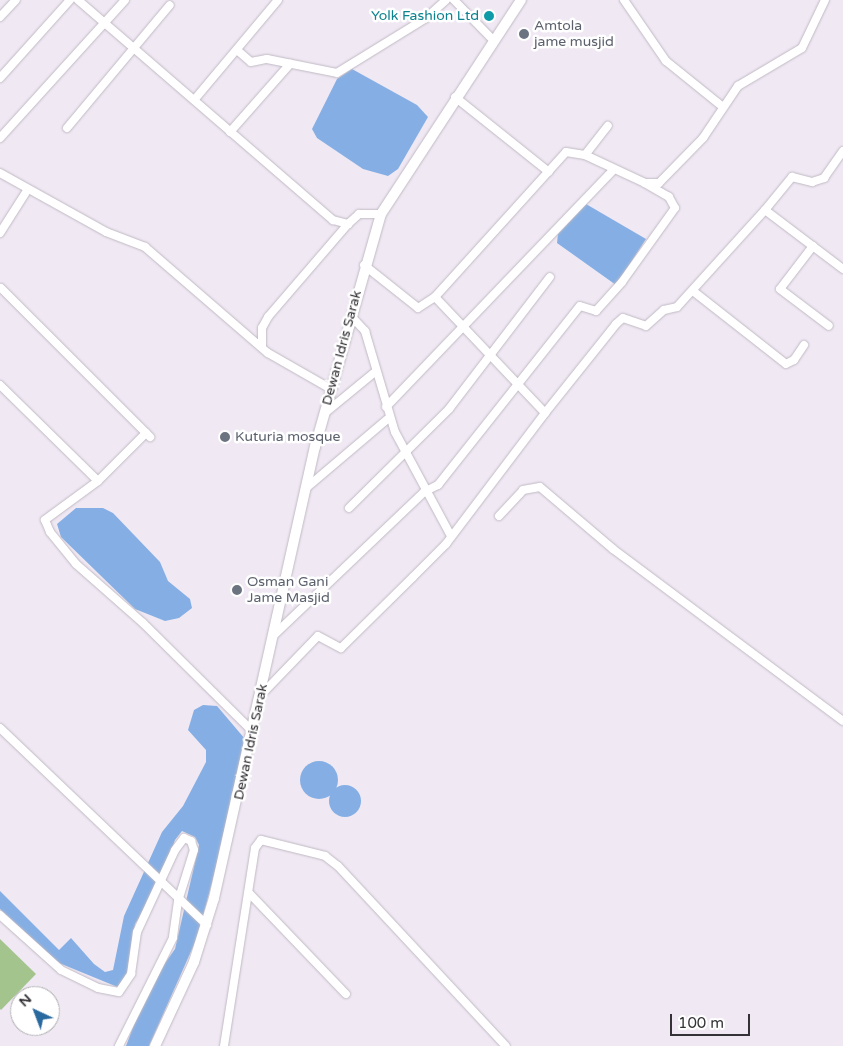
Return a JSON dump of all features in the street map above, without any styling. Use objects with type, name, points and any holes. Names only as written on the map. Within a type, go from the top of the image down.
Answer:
[{"type":"main road","name":"Dewan Idris Sarak","points":[[155,1046],[207,925],[275,634],[305,489],[364,265],[381,214],[455,97],[521,0]]},
{"type":"street","points":[[0,17],[16,0]]},
{"type":"street","points":[[0,78],[70,0]]},
{"type":"street","points":[[78,0],[133,45],[230,132],[333,220],[348,224]]},
{"type":"street","points":[[0,138],[125,0]]},
{"type":"street","points":[[194,99],[278,0]]},
{"type":"street","points":[[237,50],[251,62],[266,59],[336,72],[426,18],[446,0]]},
{"type":"street","points":[[454,0],[493,40]]},
{"type":"street","points":[[624,0],[666,61],[723,107]]},
{"type":"street","points":[[659,186],[703,138],[738,86],[802,48],[825,0]]},
{"type":"street","points":[[67,128],[133,45],[170,5]]},
{"type":"street","points":[[230,132],[290,64]]},
{"type":"street","points":[[455,97],[549,172]]},
{"type":"street","points":[[585,155],[608,126]]},
{"type":"street","points":[[260,696],[318,636],[341,648],[451,536],[545,413],[623,318],[646,326],[693,291],[792,177],[812,182],[824,178],[843,151]]},
{"type":"street","points":[[275,634],[427,489],[438,485],[580,306],[593,312],[602,306],[654,241],[676,204],[659,186],[645,183],[613,170],[585,155],[566,152],[435,296],[418,308],[364,265]]},
{"type":"street","points":[[386,408],[613,170]]},
{"type":"street","points":[[0,173],[106,232],[151,250],[262,347],[331,389]]},
{"type":"street","points":[[0,233],[28,189]]},
{"type":"street","points":[[765,210],[843,269]]},
{"type":"street","points":[[262,347],[262,328],[268,317],[348,224],[359,214],[381,214]]},
{"type":"street","points":[[813,246],[780,289],[829,326]]},
{"type":"street","points":[[349,508],[406,454],[488,357],[550,277]]},
{"type":"street","points":[[0,288],[0,297]]},
{"type":"street","points":[[0,288],[148,435],[84,495],[55,510],[45,520],[47,526],[76,564],[143,623],[252,732]]},
{"type":"street","points":[[693,291],[786,364],[794,360],[804,345]]},
{"type":"street","points":[[435,296],[488,357],[545,413]]},
{"type":"street","points":[[351,316],[365,331],[386,408],[406,454],[427,489],[451,536]]},
{"type":"street","points":[[324,413],[375,372]]},
{"type":"street","points":[[0,385],[98,480]]},
{"type":"street","points":[[305,489],[390,417]]},
{"type":"street","points":[[499,516],[524,490],[540,487],[613,549],[843,721]]},
{"type":"street","points":[[0,728],[162,887],[207,925]]},
{"type":"street","points":[[0,915],[61,970],[98,988],[119,992],[131,974],[137,932],[162,887],[175,850],[188,838],[194,850],[178,901],[173,938],[119,1046]]},
{"type":"street","points":[[224,1046],[256,848],[262,840],[325,856],[506,1046]]},
{"type":"street","points":[[249,893],[346,994]]},
{"type":"green space","points":[[0,939],[36,974],[24,986],[10,986],[10,1001],[0,1009]]},
{"type":"water","points":[[352,69],[417,105],[428,117],[398,169],[388,176],[363,169],[317,138],[312,129],[337,79]]},
{"type":"water","points":[[586,204],[646,239],[616,285],[557,243],[558,234]]},
{"type":"water","points":[[76,508],[103,508],[113,513],[160,562],[168,581],[190,599],[192,608],[179,618],[165,621],[135,609],[61,537],[57,524]]},
{"type":"water","points":[[203,705],[217,706],[245,739],[227,827],[197,938],[149,1046],[126,1046],[148,987],[175,949],[199,845],[195,837],[182,831],[175,840],[159,886],[135,924],[129,970],[120,988],[59,963],[0,909],[0,891],[59,950],[71,938],[94,964],[105,972],[113,970],[124,916],[162,832],[183,806],[206,762],[206,750],[188,730],[194,710]]},
{"type":"water","points":[[319,761],[333,766],[338,780],[333,794],[319,799],[305,794],[300,780],[305,766]]},
{"type":"water","points":[[345,785],[351,786],[356,790],[360,795],[360,807],[356,812],[351,816],[345,817],[339,816],[334,812],[330,807],[329,801],[330,795],[334,790],[339,786]]},
{"type":"place","name":"Yolk Fashion Ltd","points":[[489,16]]},
{"type":"place","name":"Amtola jame musjid","points":[[524,34]]},
{"type":"place","name":"Kuturia mosque","points":[[225,437]]},
{"type":"place","name":"Osman Gani Jame Masjid","points":[[237,590]]}]
